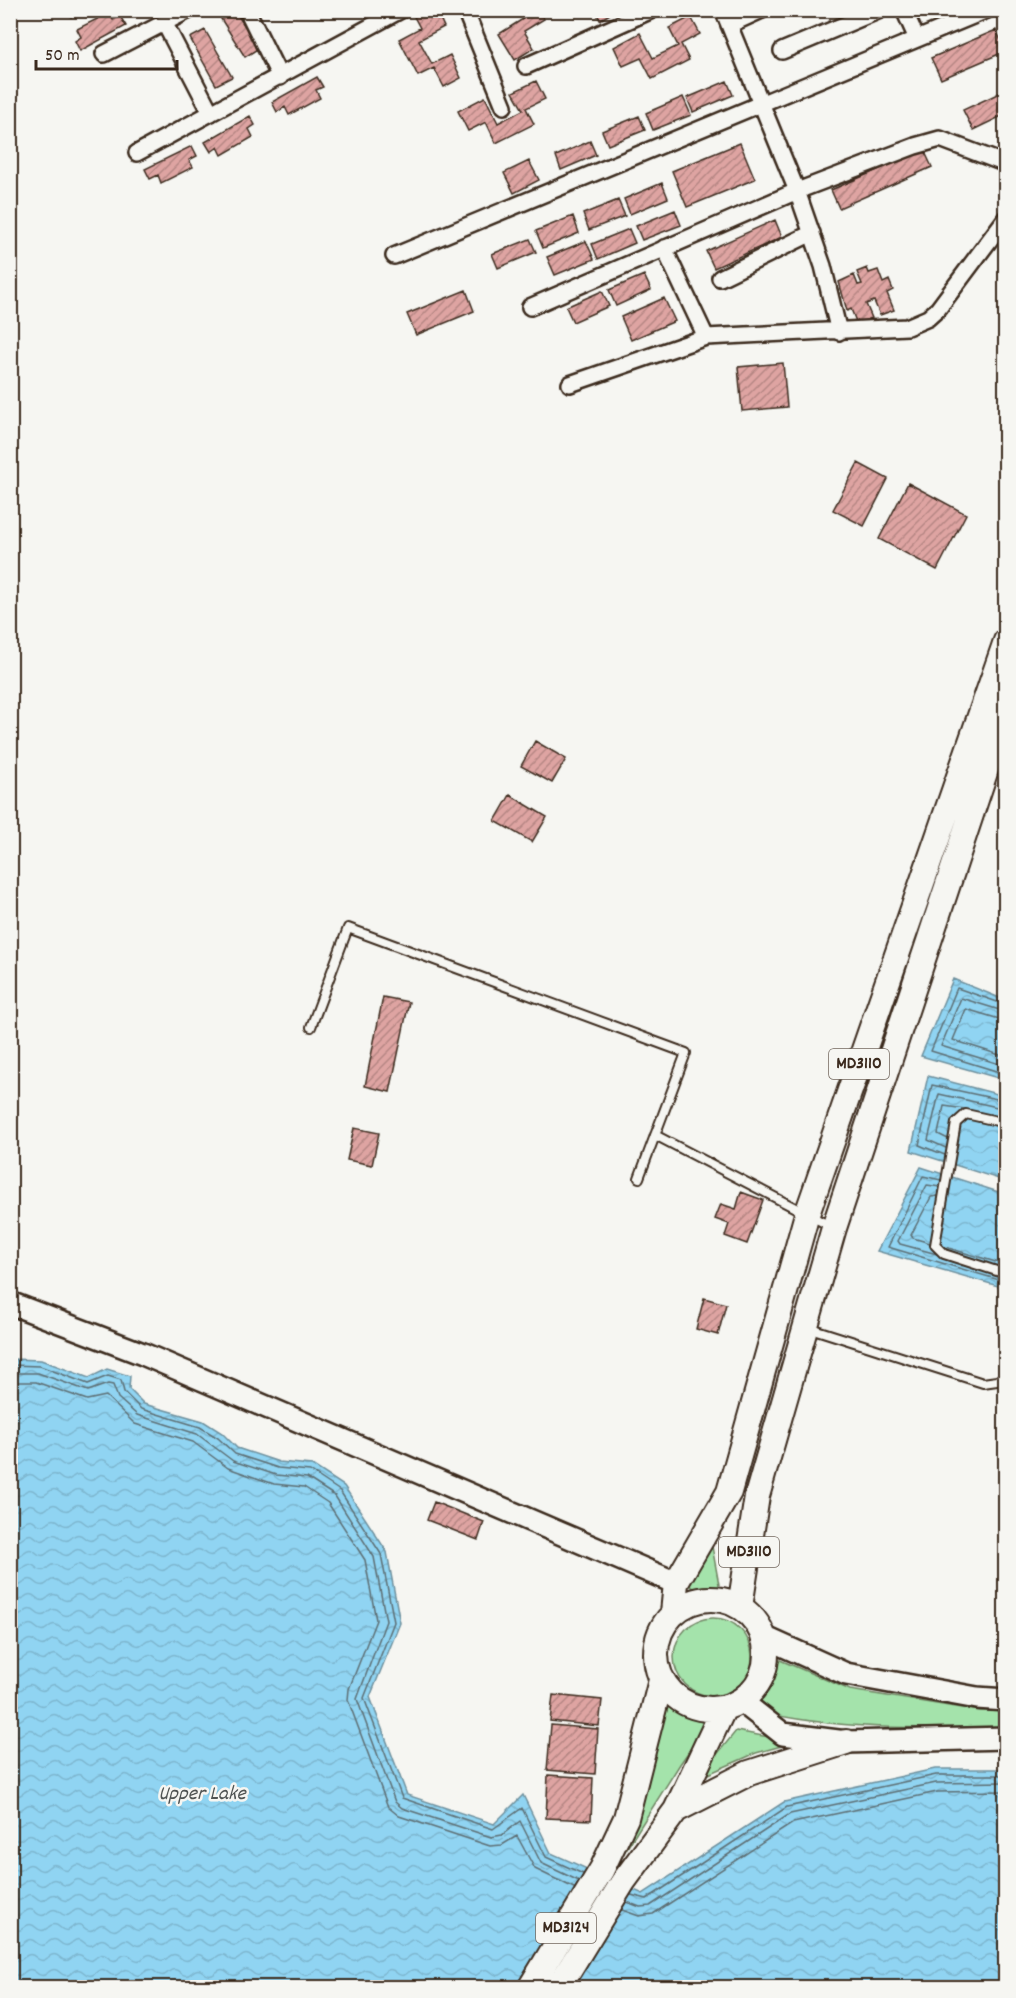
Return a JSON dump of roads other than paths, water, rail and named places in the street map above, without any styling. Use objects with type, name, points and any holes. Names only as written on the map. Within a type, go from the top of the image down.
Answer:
[{"type":"main road","name":"MD3110","points":[[676,1582],[729,1492],[807,1214],[1005,641]]},
{"type":"main road","name":"MD3110","points":[[741,1607],[757,1496],[834,1228],[1005,710]]},
{"type":"main road","points":[[673,1613],[676,1582]]},
{"type":"main road","points":[[705,1599],[724,1600],[741,1607],[755,1620],[764,1637],[767,1655],[764,1673],[755,1689],[732,1705],[705,1710],[687,1705],[672,1695],[661,1680],[655,1663],[655,1645],[661,1628],[673,1613],[688,1604],[705,1599]]},
{"type":"main road","name":"MD3124","points":[[530,1988],[602,1869],[626,1818],[661,1680]]},
{"type":"main road","points":[[675,1810],[732,1705]]},
{"type":"main road","points":[[675,1810],[749,1773],[846,1742]]},
{"type":"main road","name":"MD3124","points":[[558,1988],[623,1882],[675,1810]]},
{"type":"street","points":[[104,54],[189,10]]},
{"type":"street","points":[[247,10],[280,77]]},
{"type":"street","points":[[137,153],[401,10]]},
{"type":"street","points":[[465,10],[504,106]]},
{"type":"street","points":[[762,10],[726,18],[797,191],[823,266],[839,332]]},
{"type":"street","points":[[782,51],[880,10]]},
{"type":"street","points":[[904,10],[917,39]]},
{"type":"street","points":[[394,256],[762,106],[987,10]]},
{"type":"street","points":[[526,66],[647,11]]},
{"type":"street","points":[[165,24],[211,113]]},
{"type":"street","points":[[530,307],[797,191],[915,146],[940,139],[1005,164]]},
{"type":"street","points":[[570,384],[706,337],[907,327],[928,318],[938,309],[1005,218]]},
{"type":"street","points":[[720,278],[812,233]]},
{"type":"street","points":[[664,248],[706,337]]},
{"type":"street","points":[[10,1303],[143,1354],[676,1582]]},
{"type":"street","points":[[764,1637],[846,1674],[977,1698],[1005,1700]]},
{"type":"street","points":[[732,1705],[783,1734],[846,1742],[1005,1738]]},
{"type":"lane","points":[[311,1027],[348,928],[686,1053],[639,1178]]},
{"type":"lane","points":[[1005,1123],[966,1114],[956,1123],[935,1245],[944,1254],[1005,1274]]},
{"type":"lane","points":[[655,1135],[834,1228]]},
{"type":"lane","points":[[806,1327],[983,1383],[997,1381],[1005,1376]]},
{"type":"water","points":[[953,979],[1005,1000],[1005,1080],[921,1056]]},
{"type":"water","points":[[928,1076],[1005,1096],[1005,1181],[911,1151]]},
{"type":"water","points":[[921,1167],[1005,1194],[1005,1288],[877,1251]]},
{"type":"water","name":"Upper Lake","points":[[11,1359],[41,1360],[89,1378],[107,1369],[130,1376],[129,1389],[144,1404],[203,1421],[222,1433],[237,1448],[279,1462],[312,1465],[344,1486],[387,1552],[400,1623],[370,1697],[407,1795],[494,1824],[523,1795],[551,1853],[643,1894],[784,1802],[935,1769],[1005,1769],[1005,1987],[11,1988]]}]
